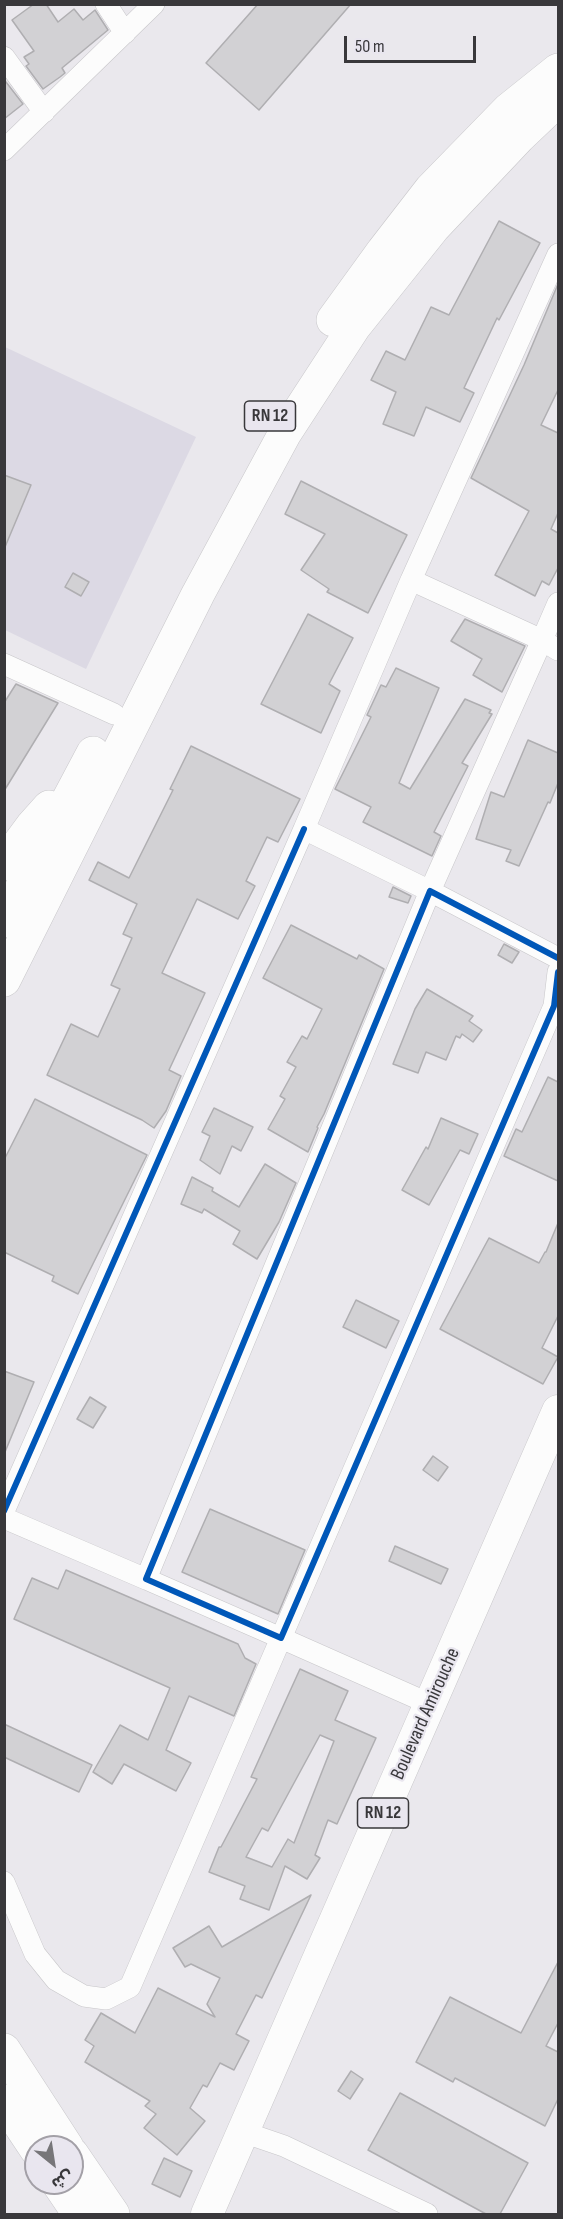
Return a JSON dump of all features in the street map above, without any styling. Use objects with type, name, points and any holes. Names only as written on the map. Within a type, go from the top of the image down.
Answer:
[{"type":"highway","name":"RN 12","points":[[4,864],[32,826],[90,761],[269,418],[343,305],[431,189],[508,110],[558,70]]},
{"type":"highway","points":[[4,980],[198,594],[285,434],[354,327],[434,227],[519,136],[558,100]]},
{"type":"highway","points":[[4,921],[90,761]]},
{"type":"highway","points":[[4,2050],[60,2135]]},
{"type":"highway","points":[[4,2101],[27,2135]]},
{"type":"highway","points":[[84,2172],[113,2214]]},
{"type":"highway","points":[[66,2195],[79,2214]]},
{"type":"main road","name":"Boulevard Amirouche","points":[[207,2214],[558,1411]]},
{"type":"street","points":[[106,4],[125,33]]},
{"type":"street","points":[[4,150],[154,4]]},
{"type":"street","points":[[4,57],[44,112]]},
{"type":"street","points":[[4,1511],[411,580],[558,254]]},
{"type":"street","points":[[411,580],[550,645]]},
{"type":"street","points":[[146,1579],[430,891],[550,645],[558,603]]},
{"type":"street","points":[[4,664],[114,714]]},
{"type":"street","points":[[304,829],[558,958]]},
{"type":"street","points":[[4,1882],[35,1954],[56,1980],[84,1996],[106,1999],[130,1987],[554,1006],[558,972]]},
{"type":"street","points":[[4,1518],[430,1704]]},
{"type":"street","points":[[243,2132],[284,2146],[427,2214]]},
{"type":"shaded area","points":[[5,347],[196,437],[86,669],[5,630]]},
{"type":"building","points":[[34,4],[46,4],[58,22],[74,9],[83,20],[95,10],[108,30],[62,68],[65,73],[43,89],[26,66],[29,64],[24,57],[34,51],[12,20]]},
{"type":"building","points":[[258,4],[351,4],[259,110],[206,63]]},
{"type":"building","points":[[6,82],[23,104],[4,119],[4,84]]},
{"type":"building","points":[[499,221],[540,243],[499,320],[497,318],[464,388],[474,393],[460,422],[426,407],[414,436],[383,424],[396,392],[371,380],[386,351],[405,360],[431,307],[449,315]]},
{"type":"building","points":[[558,284],[558,390],[541,425],[558,433],[558,513],[551,529],[558,533],[558,568],[549,585],[542,581],[535,596],[495,575],[529,511],[471,478],[524,365]]},
{"type":"building","points":[[4,475],[31,485],[5,547],[4,547]]},
{"type":"building","points":[[301,481],[407,535],[368,613],[327,592],[329,589],[301,570],[325,534],[285,514]]},
{"type":"building","points":[[73,573],[89,582],[81,596],[65,587]]},
{"type":"building","points":[[308,614],[353,638],[329,684],[340,691],[321,733],[261,704]]},
{"type":"building","points":[[465,619],[525,646],[502,692],[473,675],[482,659],[451,641]]},
{"type":"building","points":[[396,668],[439,688],[399,783],[410,789],[465,699],[491,710],[489,713],[492,714],[462,763],[468,766],[434,832],[441,836],[432,856],[363,822],[371,807],[335,789],[371,717],[367,715],[381,685],[386,687]]},
{"type":"building","points":[[16,684],[58,703],[4,791],[4,703]]},
{"type":"building","points":[[528,740],[558,753],[558,783],[519,866],[506,861],[511,850],[476,839],[491,792],[504,797]]},
{"type":"building","points":[[191,746],[300,799],[278,842],[267,837],[246,881],[255,886],[238,919],[197,899],[162,973],[205,993],[169,1070],[181,1076],[166,1111],[154,1128],[142,1120],[47,1075],[71,1024],[98,1037],[120,989],[111,985],[132,938],[123,934],[137,904],[89,880],[98,862],[129,878],[173,790],[170,789]]},
{"type":"building","points":[[393,887],[411,896],[408,903],[389,897]]},
{"type":"building","points":[[291,925],[357,959],[359,955],[384,969],[308,1152],[268,1129],[285,1099],[280,1096],[296,1067],[287,1062],[302,1036],[307,1039],[322,1009],[263,978]]},
{"type":"building","points":[[504,944],[519,952],[512,963],[498,955]]},
{"type":"building","points":[[427,989],[473,1016],[469,1021],[482,1030],[473,1042],[462,1034],[460,1038],[456,1036],[446,1060],[426,1052],[418,1073],[393,1064],[415,1009]]},
{"type":"building","points":[[548,1077],[558,1082],[558,1181],[504,1156],[516,1129],[522,1132]]},
{"type":"building","points":[[35,1099],[147,1155],[78,1294],[52,1281],[54,1276],[4,1252],[4,1160]]},
{"type":"building","points":[[214,1108],[253,1127],[241,1151],[232,1146],[220,1174],[200,1160],[210,1136],[202,1132]]},
{"type":"building","points":[[441,1118],[478,1134],[469,1154],[460,1150],[429,1205],[402,1190],[426,1147],[428,1149]]},
{"type":"building","points":[[265,1164],[296,1183],[279,1222],[257,1259],[233,1244],[240,1231],[204,1209],[202,1213],[181,1204],[192,1177],[213,1188],[212,1191],[239,1207]]},
{"type":"building","points":[[558,1223],[558,1316],[542,1348],[558,1357],[543,1384],[440,1329],[489,1238],[539,1263]]},
{"type":"building","points":[[356,1300],[399,1321],[386,1348],[343,1327]]},
{"type":"building","points":[[4,1371],[34,1382],[5,1452],[4,1452]]},
{"type":"building","points":[[90,1397],[106,1407],[93,1428],[77,1419]]},
{"type":"building","points":[[433,1456],[448,1467],[438,1481],[423,1470]]},
{"type":"building","points":[[210,1509],[305,1550],[278,1614],[182,1572]]},
{"type":"building","points":[[395,1546],[448,1569],[441,1584],[389,1561]]},
{"type":"building","points":[[66,1570],[238,1644],[245,1658],[256,1664],[234,1716],[189,1696],[166,1750],[191,1763],[176,1791],[124,1764],[112,1784],[93,1772],[120,1725],[148,1740],[170,1688],[14,1619],[32,1578],[58,1589]]},
{"type":"building","points":[[300,1669],[348,1691],[335,1720],[376,1738],[337,1824],[328,1820],[315,1855],[320,1858],[307,1879],[285,1866],[269,1910],[240,1899],[245,1886],[209,1872],[219,1847],[257,1779],[251,1777]],"holes":[[[320,1735],[334,1741],[294,1843],[288,1839],[272,1867],[246,1857],[262,1828],[268,1831]]]},
{"type":"building","points":[[4,1724],[92,1765],[79,1792],[4,1757]]},
{"type":"building","points":[[311,1895],[262,1998],[256,1995],[236,2034],[249,2041],[234,2070],[220,2063],[207,2087],[203,2085],[190,2108],[205,2121],[177,2155],[144,2128],[156,2114],[145,2106],[150,2101],[85,2062],[94,2046],[85,2040],[101,2013],[135,2033],[158,1988],[215,2017],[207,2004],[220,1978],[191,1964],[185,1967],[173,1948],[209,1926],[222,1947]]},
{"type":"building","points":[[558,1962],[558,2023],[546,2046],[558,2052],[558,2099],[545,2126],[455,2078],[453,2082],[416,2062],[450,1997],[521,2033]]},
{"type":"building","points":[[351,2071],[363,2079],[350,2099],[338,2091]]},
{"type":"building","points":[[400,2093],[528,2163],[500,2214],[486,2214],[368,2150]]},
{"type":"building","points":[[164,2158],[192,2171],[180,2197],[152,2184]]},
{"type":"cycle path","points":[[4,1511],[304,829]]},
{"type":"cycle path","points":[[558,958],[430,891],[146,1579],[281,1638],[554,1006],[558,972]]}]
